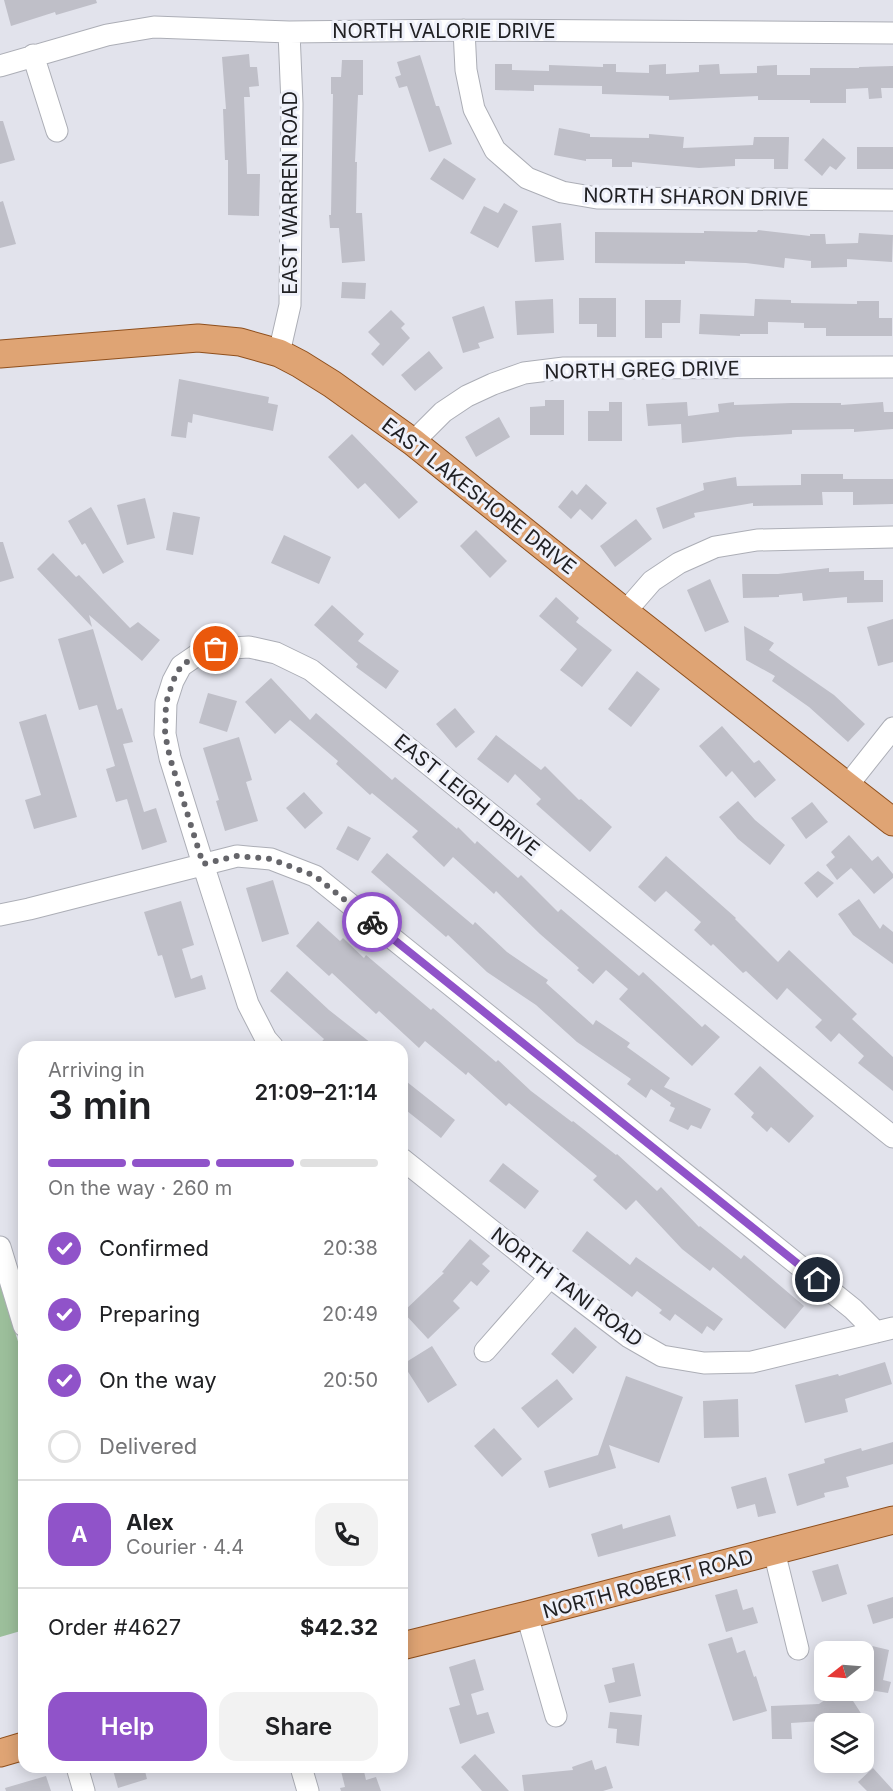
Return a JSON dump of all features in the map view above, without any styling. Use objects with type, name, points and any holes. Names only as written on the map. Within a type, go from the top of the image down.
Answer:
[{"type":"main road","name":"EAST LAKESHORE DRIVE","points":[[0,354],[198,338],[240,342],[279,354],[332,384],[413,442],[893,822]]},
{"type":"main road","name":"NORTH ROBERT ROAD","points":[[408,1645],[893,1520]]},
{"type":"main road","points":[[0,1753],[18,1748]]},
{"type":"street","name":"NORTH VALORIE DRIVE","points":[[0,66],[107,35],[153,27],[289,32],[464,30],[893,33]]},
{"type":"street","name":"NORTH SHARON DRIVE","points":[[464,30],[466,70],[474,109],[495,150],[527,178],[562,192],[597,198],[893,200]]},
{"type":"street","name":"EAST WARREN ROAD","points":[[279,354],[290,305],[292,104],[289,32]]},
{"type":"street","points":[[33,55],[57,131]]},
{"type":"street","name":"NORTH GREG DRIVE","points":[[413,442],[443,412],[467,396],[524,373],[564,368],[893,367]]},
{"type":"street","points":[[625,612],[652,581],[679,563],[715,547],[757,540],[893,537]]},
{"type":"street","name":"EAST LEIGH DRIVE","points":[[203,864],[170,758],[165,734],[166,703],[173,681],[181,666],[200,653],[216,649],[249,647],[276,653],[311,670],[893,1137]]},
{"type":"street","points":[[847,786],[893,728]]},
{"type":"street","points":[[0,915],[237,856],[271,859],[315,876],[844,1302],[884,1330]]},
{"type":"street","points":[[203,864],[248,1004],[267,1041]]},
{"type":"street","name":"NORTH TANI ROAD","points":[[408,1164],[629,1337],[662,1356],[704,1363],[752,1362],[884,1330]]},
{"type":"street","points":[[0,1247],[18,1306]]},
{"type":"street","points":[[486,1351],[550,1277]]},
{"type":"street","points":[[774,1551],[798,1649]]},
{"type":"street","points":[[528,1615],[555,1716]]},
{"type":"street","points":[[79,1773],[84,1791]]},
{"type":"street","points":[[303,1773],[308,1791]]},
{"type":"green space","points":[[0,1283],[18,1342],[18,1632],[0,1637]]},
{"type":"building","points":[[4,0],[96,0],[97,3],[56,15],[55,12],[11,26]]},
{"type":"building","points":[[249,54],[250,67],[257,67],[259,86],[249,87],[250,97],[244,97],[247,174],[260,174],[259,216],[228,215],[228,160],[225,160],[223,109],[226,109],[222,57]]},
{"type":"building","points":[[420,55],[436,106],[439,106],[452,144],[429,152],[407,86],[399,88],[395,77],[401,75],[397,62]]},
{"type":"building","points":[[342,60],[363,60],[363,95],[358,95],[355,162],[357,162],[356,213],[362,213],[365,261],[342,263],[339,228],[330,228],[329,215],[331,215],[333,94],[331,94],[331,77],[341,77]]},
{"type":"building","points":[[495,64],[512,64],[512,70],[549,71],[549,65],[603,67],[603,64],[616,64],[616,72],[649,73],[649,65],[666,64],[666,74],[699,72],[699,65],[719,64],[720,74],[757,73],[757,66],[777,65],[777,75],[810,75],[810,68],[893,66],[893,88],[881,88],[882,98],[869,99],[868,88],[846,89],[846,103],[758,100],[758,96],[669,100],[669,96],[602,94],[602,86],[534,85],[534,91],[495,90]]},
{"type":"building","points":[[0,121],[3,121],[15,160],[0,164]]},
{"type":"building","points":[[559,128],[590,134],[590,137],[649,138],[649,134],[684,137],[683,148],[753,145],[754,137],[789,137],[788,169],[774,169],[774,159],[735,159],[735,166],[699,168],[632,162],[632,167],[612,167],[612,159],[586,159],[586,161],[554,155]]},
{"type":"building","points":[[823,138],[846,158],[836,170],[830,166],[822,176],[804,160]]},
{"type":"building","points":[[857,147],[893,147],[893,169],[857,169]]},
{"type":"building","points":[[444,158],[476,179],[463,200],[430,179]]},
{"type":"building","points":[[3,201],[16,244],[0,248],[0,202]]},
{"type":"building","points":[[504,203],[518,211],[498,248],[470,233],[484,206],[498,213]]},
{"type":"building","points":[[561,223],[564,260],[535,262],[532,226]]},
{"type":"building","points":[[758,230],[810,236],[810,234],[825,234],[826,244],[858,243],[859,233],[893,235],[892,262],[847,259],[847,267],[811,268],[811,261],[785,258],[784,268],[746,263],[685,261],[685,264],[595,263],[595,232],[704,233],[704,231],[757,232]]},
{"type":"building","points":[[342,282],[366,283],[365,299],[341,298]]},
{"type":"building","points":[[579,298],[616,298],[616,337],[597,337],[597,324],[579,324]]},
{"type":"building","points":[[553,299],[554,333],[517,335],[515,301]]},
{"type":"building","points":[[755,299],[791,300],[791,303],[857,304],[857,301],[879,301],[879,318],[892,318],[892,336],[826,336],[826,328],[804,328],[804,323],[768,322],[768,334],[740,334],[740,336],[699,334],[700,314],[754,316]]},
{"type":"building","points":[[645,300],[681,300],[680,323],[662,323],[662,338],[645,338]]},
{"type":"building","points":[[484,306],[494,338],[478,343],[480,348],[463,353],[452,317]]},
{"type":"building","points":[[391,310],[405,324],[401,328],[410,338],[383,366],[371,354],[380,344],[368,332]]},
{"type":"building","points":[[429,351],[443,368],[415,391],[401,375]]},
{"type":"building","points":[[179,379],[269,397],[268,403],[278,405],[273,431],[193,414],[192,423],[188,422],[186,438],[171,436]]},
{"type":"building","points":[[545,400],[564,400],[564,435],[530,435],[530,407],[545,406]]},
{"type":"building","points":[[609,402],[622,402],[622,441],[588,441],[588,411],[609,411]]},
{"type":"building","points":[[687,402],[688,416],[719,412],[718,404],[734,402],[734,405],[841,403],[841,405],[883,402],[884,412],[893,412],[893,429],[854,432],[854,429],[792,430],[792,434],[682,443],[681,424],[648,426],[646,404]]},
{"type":"building","points":[[499,417],[510,437],[476,457],[465,437]]},
{"type":"building","points":[[352,434],[418,502],[399,519],[365,483],[358,489],[328,457]]},
{"type":"building","points":[[801,474],[843,474],[843,479],[893,479],[893,504],[853,505],[853,492],[822,492],[823,505],[753,506],[753,503],[694,513],[695,517],[663,529],[656,508],[704,490],[703,483],[736,477],[737,486],[801,485]]},
{"type":"building","points":[[586,484],[607,503],[592,520],[580,509],[571,519],[558,507],[572,490],[577,495]]},
{"type":"building","points":[[145,498],[155,538],[127,545],[117,505]]},
{"type":"building","points":[[91,507],[124,562],[103,574],[85,543],[82,545],[68,521]]},
{"type":"building","points":[[173,512],[200,517],[193,555],[166,550]]},
{"type":"building","points":[[636,519],[652,539],[615,567],[600,546]]},
{"type":"building","points":[[476,530],[507,561],[490,578],[460,546]]},
{"type":"building","points":[[284,535],[331,557],[319,584],[271,563]]},
{"type":"building","points":[[0,542],[3,542],[14,578],[0,582]]},
{"type":"building","points":[[53,553],[76,577],[79,575],[130,628],[138,622],[160,640],[142,661],[89,615],[92,627],[37,569]]},
{"type":"building","points":[[829,568],[829,572],[864,571],[864,580],[883,580],[883,602],[847,603],[847,597],[803,601],[802,593],[779,595],[779,597],[743,598],[742,574],[778,574]]},
{"type":"building","points":[[710,579],[729,622],[705,632],[687,590]]},
{"type":"building","points":[[556,597],[579,618],[576,622],[612,650],[582,687],[560,670],[577,649],[539,616]]},
{"type":"building","points":[[332,605],[364,634],[358,641],[399,671],[386,689],[356,667],[358,664],[314,625]]},
{"type":"building","points":[[893,619],[893,662],[878,666],[867,627]]},
{"type":"building","points":[[744,626],[774,643],[769,650],[834,695],[865,724],[848,742],[809,707],[772,681],[775,676],[746,660]]},
{"type":"building","points":[[93,629],[117,710],[122,708],[133,742],[123,744],[144,812],[156,808],[167,842],[142,850],[127,799],[116,802],[106,769],[115,766],[97,705],[79,710],[58,639]]},
{"type":"building","points":[[637,671],[660,689],[631,727],[608,709]]},
{"type":"building","points":[[271,678],[310,720],[316,713],[392,780],[395,777],[457,829],[458,827],[475,844],[477,841],[518,878],[521,875],[558,912],[561,909],[639,976],[643,972],[702,1027],[705,1024],[720,1037],[692,1066],[619,999],[628,989],[606,970],[593,984],[577,970],[579,968],[496,891],[494,894],[453,857],[444,867],[412,837],[418,831],[372,793],[370,795],[336,764],[338,761],[290,720],[275,734],[245,702]]},
{"type":"building","points":[[208,693],[237,701],[227,732],[199,723]]},
{"type":"building","points":[[455,708],[475,732],[456,748],[436,724]]},
{"type":"building","points":[[46,714],[77,817],[34,829],[25,800],[41,795],[19,722]]},
{"type":"building","points":[[722,726],[754,763],[759,760],[776,780],[755,798],[732,771],[726,777],[699,746]]},
{"type":"building","points":[[496,735],[541,770],[545,766],[579,800],[581,799],[612,827],[590,852],[536,804],[541,799],[515,774],[508,783],[477,759]]},
{"type":"building","points":[[239,737],[252,780],[246,782],[258,821],[225,831],[216,801],[219,800],[203,748]]},
{"type":"building","points":[[304,792],[323,813],[305,829],[286,808]]},
{"type":"building","points":[[738,801],[755,820],[785,845],[770,865],[738,839],[719,817]]},
{"type":"building","points":[[812,802],[828,822],[806,839],[791,818]]},
{"type":"building","points":[[348,826],[371,838],[358,861],[336,849]]},
{"type":"building","points":[[849,835],[872,861],[878,856],[893,874],[893,878],[874,894],[851,868],[837,880],[826,865],[835,857],[831,852]]},
{"type":"building","points":[[387,853],[473,925],[475,922],[507,952],[548,980],[546,983],[593,1025],[596,1020],[630,1043],[627,1047],[670,1078],[664,1087],[711,1109],[701,1129],[691,1125],[688,1130],[669,1121],[675,1108],[670,1106],[671,1103],[651,1089],[646,1098],[627,1084],[631,1079],[577,1042],[536,1005],[487,972],[448,935],[446,937],[371,872]]},
{"type":"building","points":[[666,856],[736,918],[778,962],[789,950],[857,1014],[852,1019],[893,1057],[893,1091],[858,1063],[864,1056],[839,1033],[831,1042],[815,1027],[822,1020],[787,988],[777,1000],[746,971],[743,973],[713,944],[711,946],[694,930],[701,922],[666,891],[655,902],[638,887]]},
{"type":"building","points":[[818,871],[834,883],[817,898],[804,883]]},
{"type":"building","points":[[273,880],[289,934],[262,942],[246,888]]},
{"type":"building","points":[[859,899],[880,929],[883,924],[893,932],[893,964],[853,935],[838,914]]},
{"type":"building","points":[[181,901],[194,945],[182,949],[191,979],[202,975],[206,989],[175,998],[162,955],[158,956],[144,912]]},
{"type":"building","points":[[318,921],[340,941],[343,938],[364,958],[366,955],[431,1010],[433,1008],[496,1062],[498,1060],[531,1091],[617,1154],[657,1191],[661,1187],[699,1227],[741,1259],[744,1255],[804,1306],[785,1329],[713,1267],[710,1271],[682,1249],[636,1200],[626,1210],[593,1180],[597,1176],[509,1103],[506,1106],[468,1072],[466,1075],[425,1041],[419,1048],[379,1011],[376,1014],[332,973],[329,976],[296,946]]},
{"type":"building","points":[[287,971],[329,1010],[368,1041],[322,1041],[324,1039],[270,991]]},
{"type":"building","points":[[760,1066],[814,1116],[789,1143],[771,1127],[767,1132],[751,1117],[754,1113],[734,1094]]},
{"type":"building","points":[[408,1083],[455,1120],[441,1138],[408,1112]]},
{"type":"building","points":[[503,1163],[539,1191],[525,1209],[489,1181]]},
{"type":"building","points":[[587,1231],[630,1265],[636,1257],[723,1319],[714,1331],[707,1326],[702,1334],[675,1314],[670,1321],[659,1313],[662,1310],[637,1291],[632,1297],[572,1251]]},
{"type":"building","points":[[470,1239],[490,1256],[482,1264],[490,1271],[477,1286],[471,1281],[453,1301],[460,1308],[428,1339],[408,1317],[408,1307],[444,1273],[442,1272]]},
{"type":"building","points":[[575,1327],[597,1347],[573,1374],[551,1354]]},
{"type":"building","points":[[432,1346],[457,1385],[428,1403],[408,1372],[408,1361]]},
{"type":"building","points":[[885,1362],[892,1384],[845,1399],[848,1412],[805,1423],[795,1385],[838,1374],[839,1376]]},
{"type":"building","points":[[626,1376],[683,1397],[659,1463],[609,1445],[616,1468],[549,1488],[544,1471],[598,1455]]},
{"type":"building","points":[[557,1379],[573,1399],[538,1428],[521,1408]]},
{"type":"building","points":[[738,1399],[739,1437],[704,1438],[703,1401]]},
{"type":"building","points":[[494,1428],[522,1459],[502,1477],[474,1446]]},
{"type":"building","points":[[893,1442],[893,1464],[846,1477],[849,1487],[824,1493],[825,1497],[797,1506],[788,1474],[825,1463],[824,1459],[861,1448],[862,1451]]},
{"type":"building","points":[[766,1477],[776,1513],[758,1517],[755,1504],[737,1509],[731,1487]]},
{"type":"building","points":[[670,1515],[676,1536],[598,1557],[591,1534],[622,1524],[623,1529]]},
{"type":"building","points":[[838,1564],[847,1594],[822,1602],[812,1571]]},
{"type":"building","points":[[737,1589],[743,1610],[753,1607],[758,1623],[726,1632],[715,1595]]},
{"type":"building","points":[[893,1597],[893,1618],[873,1624],[867,1605]]},
{"type":"building","points":[[732,1637],[737,1653],[745,1650],[767,1711],[733,1721],[708,1644]]},
{"type":"building","points":[[874,1646],[889,1650],[883,1680],[891,1682],[888,1693],[874,1691]]},
{"type":"building","points":[[475,1659],[484,1690],[471,1694],[477,1715],[488,1712],[495,1733],[460,1744],[449,1708],[460,1705],[449,1667]]},
{"type":"building","points":[[634,1663],[641,1696],[609,1703],[604,1685],[615,1682],[612,1668]]},
{"type":"building","points":[[823,1701],[853,1701],[861,1713],[814,1713],[814,1722],[791,1723],[792,1739],[772,1739],[771,1706],[819,1704]]},
{"type":"building","points":[[610,1712],[642,1715],[639,1746],[616,1743],[617,1729],[608,1728]]},
{"type":"building","points":[[475,1754],[509,1791],[482,1791],[461,1767]]},
{"type":"building","points":[[592,1760],[595,1770],[606,1766],[613,1788],[603,1791],[524,1791],[522,1775],[573,1770],[572,1767]]},
{"type":"building","points":[[874,1769],[893,1791],[867,1791],[858,1782],[868,1773],[874,1773]]},
{"type":"building","points":[[114,1773],[146,1773],[147,1779],[118,1788]]},
{"type":"building","points":[[342,1773],[364,1773],[366,1780],[376,1777],[381,1791],[341,1791],[340,1788],[345,1787]]},
{"type":"building","points":[[46,1776],[51,1791],[6,1791],[5,1788]]},
{"type":"way so far","points":[[216,649],[200,653],[181,666],[166,703],[165,734],[170,758],[203,864],[237,856],[271,859],[315,876],[372,922]]},
{"type":"route","points":[[372,922],[818,1280]]}]
